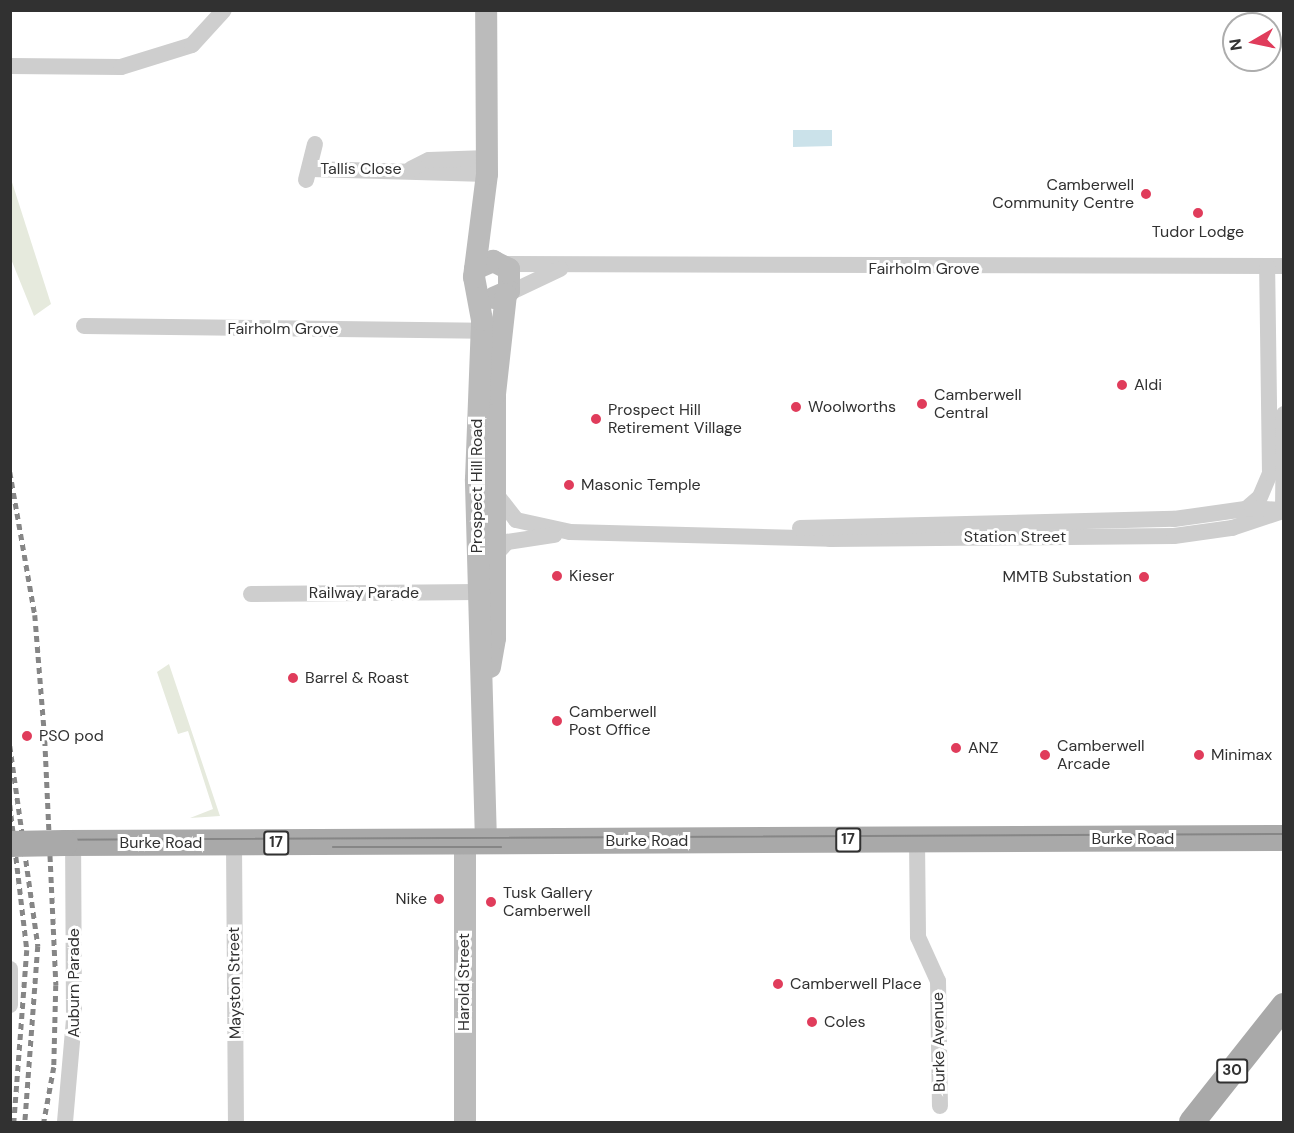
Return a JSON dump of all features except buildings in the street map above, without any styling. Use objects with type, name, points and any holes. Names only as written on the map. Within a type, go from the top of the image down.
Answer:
[{"type":"main road","name":"Prospect Hill Road","points":[[486,10],[487,166],[476,279],[491,327]]},
{"type":"main road","name":"Prospect Hill Road","points":[[487,166],[502,263]]},
{"type":"main road","points":[[489,261],[502,263],[511,276],[506,294],[490,298],[476,279],[489,261]]},
{"type":"main road","name":"Prospect Hill Road","points":[[475,842],[486,684],[487,377],[491,327],[506,294]]},
{"type":"main road","name":"Prospect Hill Road","points":[[485,461],[495,491],[495,523]]},
{"type":"main road","points":[[486,557],[486,531],[495,523]]},
{"type":"main road","name":"Burke Road","points":[[10,844],[1284,838]]},
{"type":"main road","name":"Harold Street","points":[[465,1122],[475,842]]},
{"type":"main road","name":"30","points":[[1192,1122],[1284,1006]]},
{"type":"street","points":[[10,66],[121,66],[192,45],[224,10]]},
{"type":"street","name":"Tallis Close","points":[[315,144],[308,174],[487,166]]},
{"type":"street","name":"Fairholm Grove","points":[[502,263],[564,267],[1275,266]]},
{"type":"street","points":[[1275,266],[1275,391],[1283,511]]},
{"type":"street","name":"Fairholm Grove","points":[[506,294],[564,267]]},
{"type":"street","name":"Fairholm Grove","points":[[84,326],[491,327]]},
{"type":"street","points":[[1245,509],[1259,500],[1269,478],[1278,412]]},
{"type":"street","name":"Station Street","points":[[495,491],[502,508],[524,523]]},
{"type":"street","name":"Station Street","points":[[1218,522],[1245,509],[1283,511]]},
{"type":"street","name":"Station Street","points":[[486,557],[507,542],[570,532],[744,534],[1137,528],[1218,522],[1283,511]]},
{"type":"street","name":"Station Street","points":[[495,523],[524,523],[570,532]]},
{"type":"street","name":"Railway Parade","points":[[251,594],[486,592]]},
{"type":"street","name":"Burke Avenue","points":[[917,840],[918,937],[938,981],[940,1106]]},
{"type":"street","name":"Auburn Parade","points":[[65,1122],[74,1019],[69,843]]},
{"type":"street","name":"Mayston Street","points":[[234,843],[236,1122]]},
{"type":"street","points":[[10,969],[10,1005]]},
{"type":"shaded area","points":[[11,179],[51,304],[34,316],[11,259]]},
{"type":"shaded area","points":[[169,664],[220,816],[190,818],[213,809],[188,731],[178,734],[157,672]]},
{"type":"water","points":[[793,130],[832,130],[832,146],[793,147]]},
{"type":"tram line","points":[[10,840],[1284,834]]},
{"type":"tram line","points":[[333,847],[501,847]]},
{"type":"railway","points":[[10,472],[35,615],[45,740],[56,985],[54,1067],[44,1122]]},
{"type":"railway","points":[[10,746],[38,946],[25,1122]]},
{"type":"railway","points":[[10,805],[27,950],[14,1122]]},
{"type":"place","name":"Camberwell Community Centre","points":[[1146,194]]},
{"type":"place","name":"Tudor Lodge","points":[[1198,213]]},
{"type":"place","name":"Aldi","points":[[1122,385]]},
{"type":"place","name":"Camberwell Central","points":[[922,404]]},
{"type":"place","name":"Woolworths","points":[[796,407]]},
{"type":"place","name":"Prospect Hill Retirement Village","points":[[596,419]]},
{"type":"place","name":"Masonic Temple","points":[[569,485]]},
{"type":"place","name":"Kieser","points":[[557,576]]},
{"type":"place","name":"MMTB Substation","points":[[1144,577]]},
{"type":"place","name":"Barrel & Roast","points":[[293,678]]},
{"type":"place","name":"Camberwell Post Office","points":[[557,721]]},
{"type":"place","name":"PSO pod","points":[[27,736]]},
{"type":"place","name":"ANZ","points":[[956,748]]},
{"type":"place","name":"Camberwell Arcade","points":[[1045,755]]},
{"type":"place","name":"Minimax","points":[[1199,755]]},
{"type":"place","name":"Nike","points":[[439,899]]},
{"type":"place","name":"Tusk Gallery Camberwell","points":[[491,902]]},
{"type":"place","name":"Camberwell Place","points":[[778,984]]},
{"type":"place","name":"Coles","points":[[812,1022]]}]
